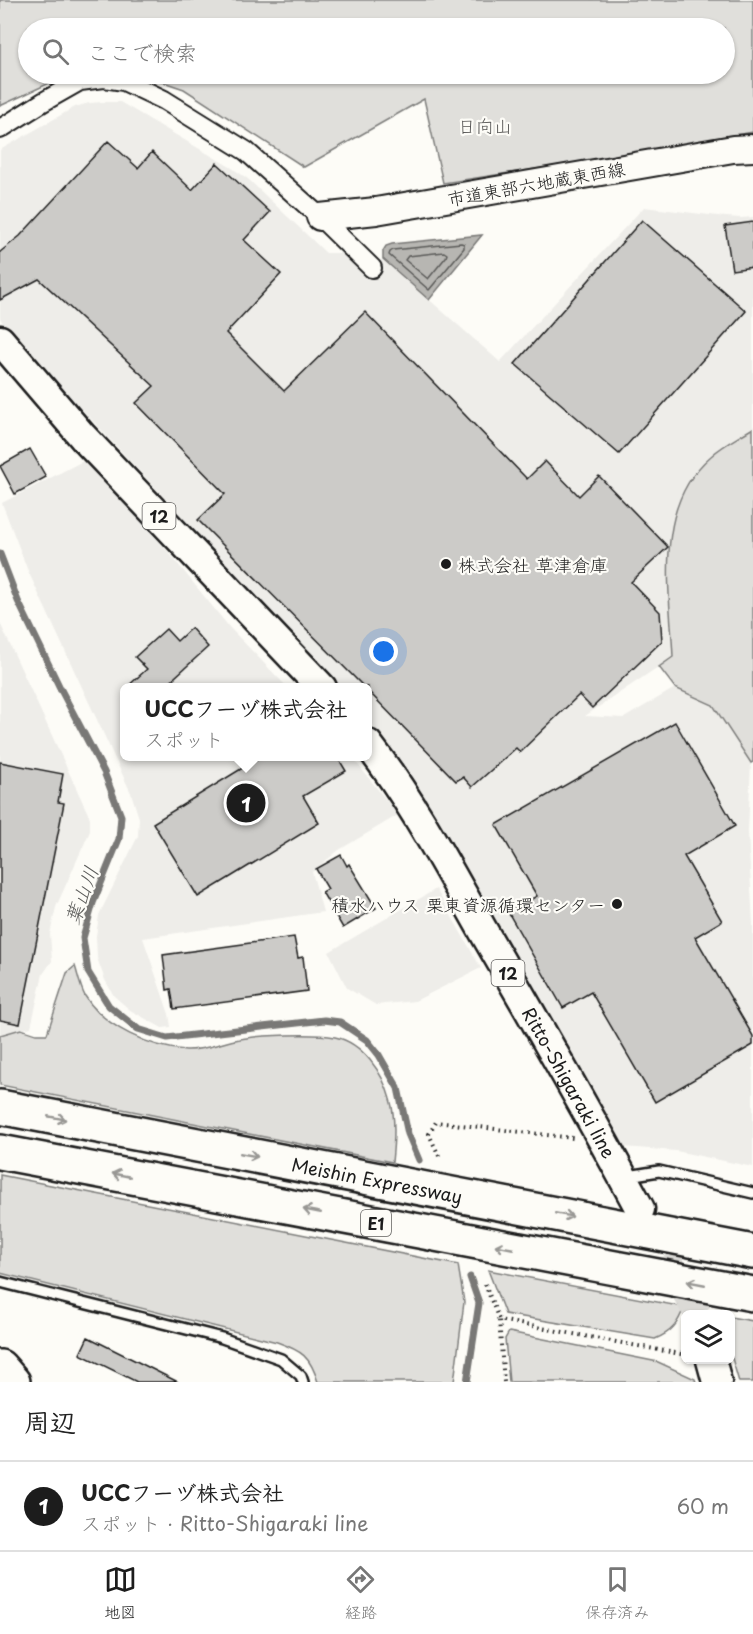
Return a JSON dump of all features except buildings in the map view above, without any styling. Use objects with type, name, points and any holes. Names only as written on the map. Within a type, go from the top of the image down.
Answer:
[{"type":"highway","name":"Meishin Expressway","points":[[0,1107],[753,1252]]},
{"type":"highway","name":"E1","points":[[0,1152],[753,1294]]},
{"type":"main road","name":"12","points":[[0,340],[84,437],[318,683]]},
{"type":"main road","name":"Ritto-Shigaraki line","points":[[372,749],[393,776],[598,1131],[640,1209]]},
{"type":"main road","points":[[712,1364],[717,1382]]},
{"type":"street","points":[[0,129],[75,84]]},
{"type":"street","points":[[130,84],[164,100],[246,151],[320,217],[372,268]]},
{"type":"street","name":"市道東部六地蔵東西線","points":[[320,217],[376,211],[733,149],[753,148]]},
{"type":"lane","points":[[623,1177],[659,1171],[753,1194]]},
{"type":"lane","points":[[0,1282],[222,1338],[281,1359],[301,1376],[303,1382]]},
{"type":"path","points":[[439,1156],[429,1134],[436,1122],[580,1139],[598,1131]]},
{"type":"path","points":[[485,1284],[499,1320],[504,1382]]},
{"type":"path","points":[[499,1320],[681,1354]]},
{"type":"shaded area","points":[[120,102],[232,168],[248,179],[326,253],[362,253],[379,262],[383,259],[500,362],[644,207],[726,217],[753,217],[753,428],[710,456],[668,551],[673,657],[585,716],[624,718],[675,688],[713,705],[751,763],[748,832],[753,925],[753,1167],[676,1151],[623,1147],[476,889],[401,763],[372,724],[372,683],[337,683],[6,328],[0,318],[0,150],[75,107],[89,103]]},
{"type":"shaded area","points":[[85,460],[169,553],[230,628],[283,683],[120,683],[120,761],[355,761],[398,815],[339,850],[312,872],[323,912],[143,938],[169,1014],[171,1027],[162,1028],[130,1010],[114,996],[97,958],[96,936],[99,915],[138,836],[139,818],[131,793],[28,571],[2,503]]},
{"type":"shaded area","points":[[0,623],[90,818],[90,831],[56,907],[50,934],[52,961],[43,974],[31,1027],[0,1035]]},
{"type":"shaded area","points":[[436,889],[481,968],[415,1001],[376,1005],[347,988],[329,952]]},
{"type":"green space","name":"日向山","points":[[0,0],[753,0],[753,132],[443,183],[424,99],[304,167],[184,89],[169,84],[735,84],[735,18],[18,18],[18,84],[47,84],[0,106]]},
{"type":"green space","points":[[753,428],[753,762],[751,763],[713,705],[675,688],[659,667],[673,657],[668,577],[669,550],[680,499],[693,476],[711,456]]},
{"type":"green space","points":[[75,966],[80,985],[93,1007],[116,1026],[158,1045],[193,1050],[233,1040],[301,1035],[335,1037],[345,1040],[363,1052],[377,1070],[387,1089],[394,1122],[392,1162],[0,1085],[0,1035],[21,1029],[36,1034],[47,1034],[67,973]]},
{"type":"green space","points":[[0,1175],[458,1265],[464,1302],[454,1382],[318,1382],[312,1366],[304,1356],[293,1348],[277,1342],[0,1273]]},
{"type":"green space","points":[[488,1270],[684,1307],[674,1327],[655,1339],[505,1314]]},
{"type":"green space","points":[[735,1318],[753,1321],[753,1382],[739,1382],[734,1364]]},
{"type":"green space","points":[[509,1332],[658,1362],[695,1379],[696,1382],[509,1382],[505,1339]]},
{"type":"water","points":[[482,235],[429,300],[383,259],[386,246],[392,244]]},
{"type":"waterway","name":"葉山川","points":[[0,554],[18,601],[104,772],[121,816],[119,839],[93,903],[83,938],[88,972],[109,1006],[138,1029],[167,1038],[324,1020],[340,1022],[367,1040],[379,1055],[398,1088],[408,1134],[419,1160]]},
{"type":"waterway","name":"葉山川","points":[[467,1382],[479,1303],[470,1277]]},
{"type":"tunnel","points":[[645,1219],[696,1310]]},
{"type":"place","name":"株式会社 草津倉庫","points":[[446,564]]},
{"type":"place","name":"UCCフーヅ株式会社","points":[[246,803]]},
{"type":"place","name":"積水ハウス 栗東資源循環センター","points":[[617,904]]}]
